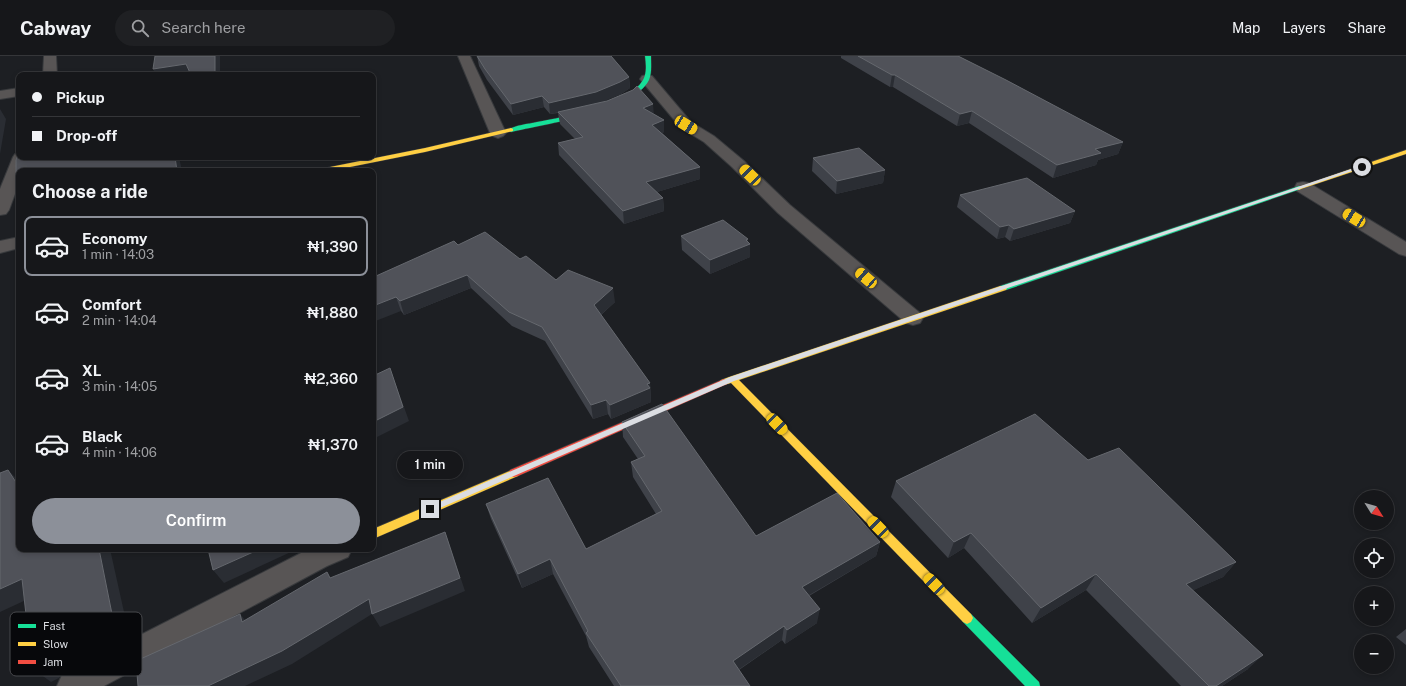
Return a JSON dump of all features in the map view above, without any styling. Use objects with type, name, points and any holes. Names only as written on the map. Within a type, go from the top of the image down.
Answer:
[{"type":"street","points":[[50,56],[50,72]]},
{"type":"street","points":[[464,56],[498,133]]},
{"type":"street","points":[[376,160],[425,150],[603,108],[639,89],[647,78],[648,56]]},
{"type":"street","points":[[647,78],[686,125],[709,139],[738,164],[784,209],[913,318]]},
{"type":"street","points":[[0,95],[16,92]]},
{"type":"street","points":[[376,533],[732,379],[1406,152]]},
{"type":"street","points":[[335,168],[375,160]]},
{"type":"street","points":[[0,210],[16,170]]},
{"type":"street","points":[[1303,187],[1406,250]]},
{"type":"street","points":[[0,247],[16,243]]},
{"type":"street","points":[[732,379],[1034,686]]},
{"type":"street","points":[[142,650],[331,552]]},
{"type":"street","points":[[73,686],[92,676]]},
{"type":"building","points":[[155,56],[215,56],[215,72],[190,72],[186,64],[153,69]]},
{"type":"building","points":[[477,56],[611,56],[629,77],[596,92],[549,103],[542,96],[511,104]]},
{"type":"building","points":[[858,56],[958,56],[1123,142],[1095,149],[1101,153],[1057,165],[972,111],[960,114],[895,75],[892,75]]},
{"type":"building","points":[[637,86],[653,104],[643,108],[664,120],[652,125],[700,167],[646,182],[663,198],[623,211],[558,143],[583,137],[558,112],[607,101],[633,90]]},
{"type":"building","points":[[859,148],[885,170],[837,181],[813,158]]},
{"type":"building","points":[[16,160],[175,160],[177,168],[16,168]]},
{"type":"building","points":[[1027,178],[1075,211],[1014,229],[1009,225],[1000,227],[960,195]]},
{"type":"building","points":[[723,220],[748,239],[746,240],[750,244],[710,260],[681,236]]},
{"type":"building","points":[[485,232],[520,259],[526,256],[556,280],[568,270],[613,288],[594,305],[650,383],[647,384],[650,388],[610,405],[606,400],[591,405],[542,327],[509,312],[467,275],[400,301],[396,297],[376,305],[376,276],[454,241],[458,245]]},
{"type":"building","points":[[390,368],[403,407],[376,420],[376,375]]},
{"type":"building","points":[[662,404],[756,536],[837,493],[880,542],[802,587],[820,609],[787,630],[784,626],[733,661],[750,686],[621,686],[586,633],[588,631],[550,559],[518,574],[486,504],[548,478],[586,549],[662,511],[631,462],[645,456],[622,422]]},
{"type":"building","points":[[1035,414],[1088,460],[1119,448],[1236,562],[1186,584],[1263,655],[1216,686],[1209,686],[1096,574],[1041,608],[971,533],[954,542],[896,481]]},
{"type":"building","points":[[8,470],[16,482],[16,552],[100,552],[112,612],[26,612],[22,579],[0,589],[0,473]]},
{"type":"building","points":[[445,532],[460,578],[372,614],[369,599],[282,651],[208,686],[138,686],[137,676],[142,676],[142,658],[240,614],[242,622],[327,572],[330,578]]},
{"type":"building","points":[[209,552],[253,552],[213,570]]},
{"type":"traffic: fast","points":[[511,130],[583,114],[621,101],[635,92],[646,80],[648,73],[648,56]]},
{"type":"traffic: fast","points":[[1003,288],[1299,188]]},
{"type":"traffic: fast","points":[[967,618],[1034,686]]},
{"type":"traffic: slow","points":[[376,160],[511,130]]},
{"type":"traffic: slow","points":[[1299,188],[1406,152]]},
{"type":"traffic: slow","points":[[335,168],[375,160]]},
{"type":"traffic: slow","points":[[724,382],[1003,288]]},
{"type":"traffic: slow","points":[[732,379],[967,618]]},
{"type":"traffic: slow","points":[[376,533],[514,473]]},
{"type":"traffic: jam","points":[[514,473],[724,382]]},
{"type":"route","points":[[430,509],[732,379],[1362,167]]}]
